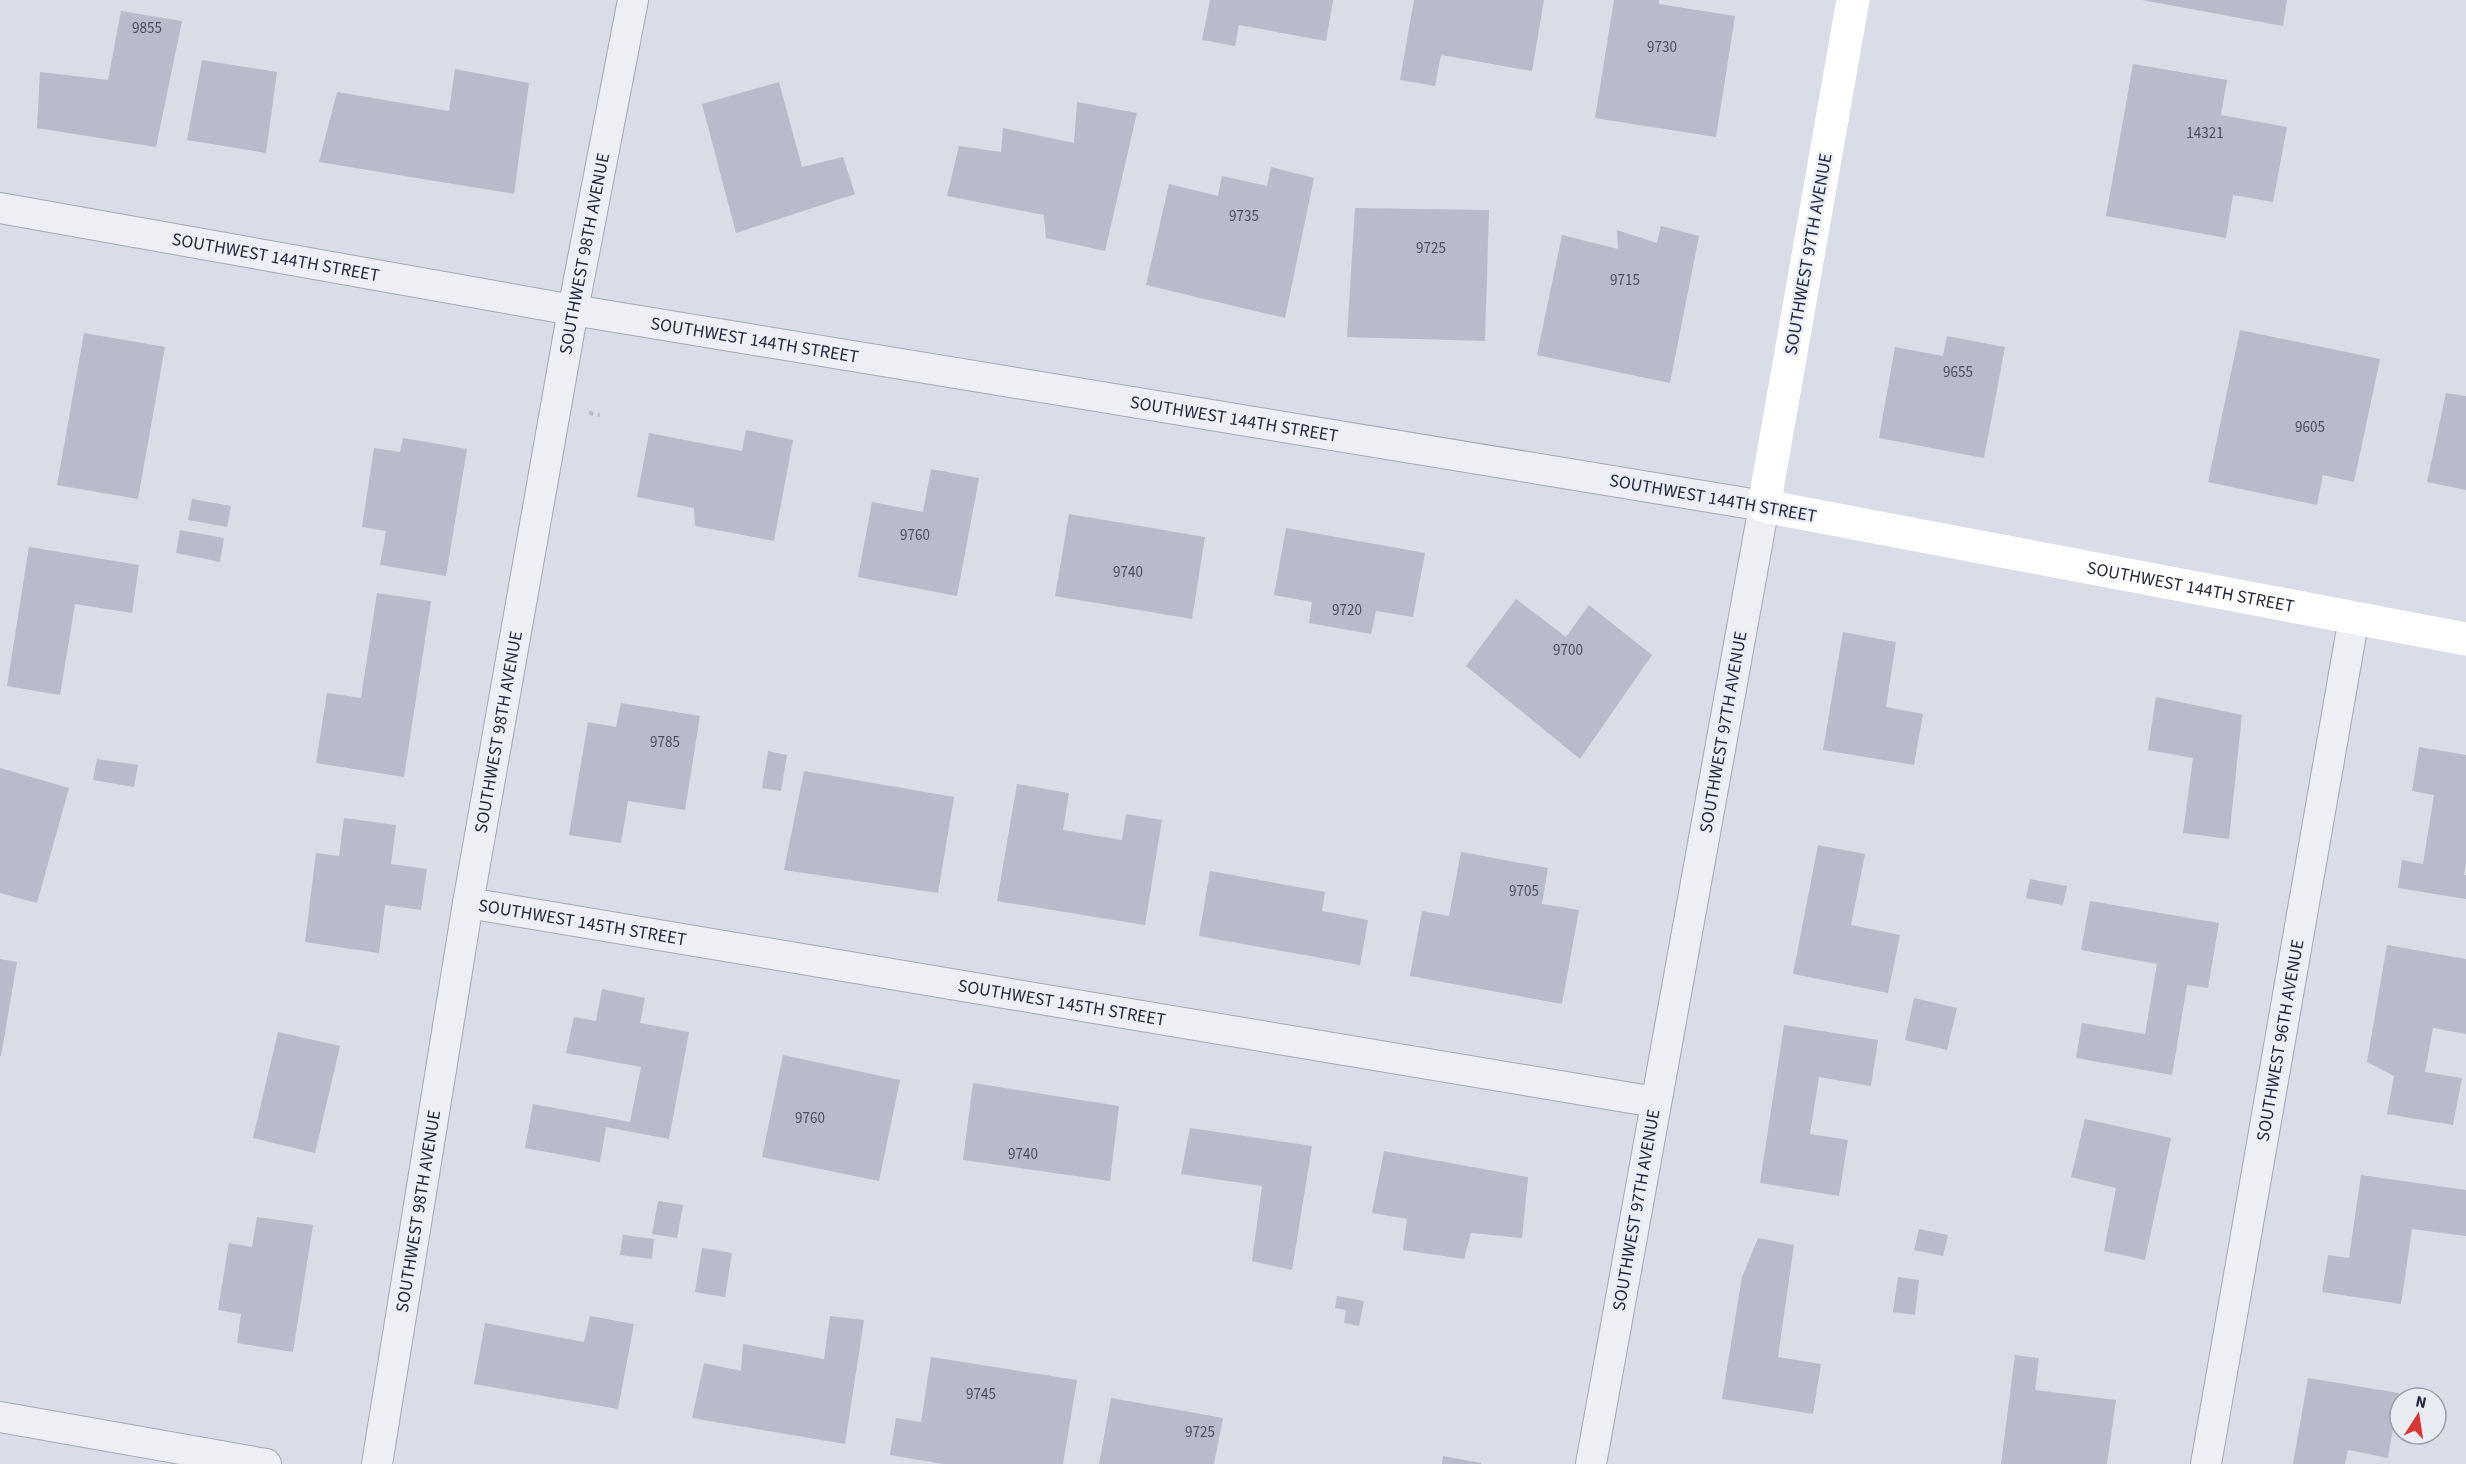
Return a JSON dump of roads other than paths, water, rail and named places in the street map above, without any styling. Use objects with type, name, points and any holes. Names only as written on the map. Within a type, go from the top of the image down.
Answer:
[{"type":"street","name":"SOUTHWEST 98TH AVENUE","points":[[377,1464],[468,903],[573,310],[633,0]]},
{"type":"street","name":"SOUTHWEST 97TH AVENUE","points":[[1591,1464],[1764,506],[1852,0]]},
{"type":"street","name":"SOUTHWEST 144TH STREET","points":[[0,208],[573,310],[1764,506],[2466,639]]},
{"type":"street","name":"SOUTHWEST 96TH AVENUE","points":[[2206,1464],[2354,617]]},
{"type":"street","name":"SOUTHWEST 145TH STREET","points":[[468,903],[1655,1102]]},
{"type":"street","points":[[0,1418],[267,1464]]}]
